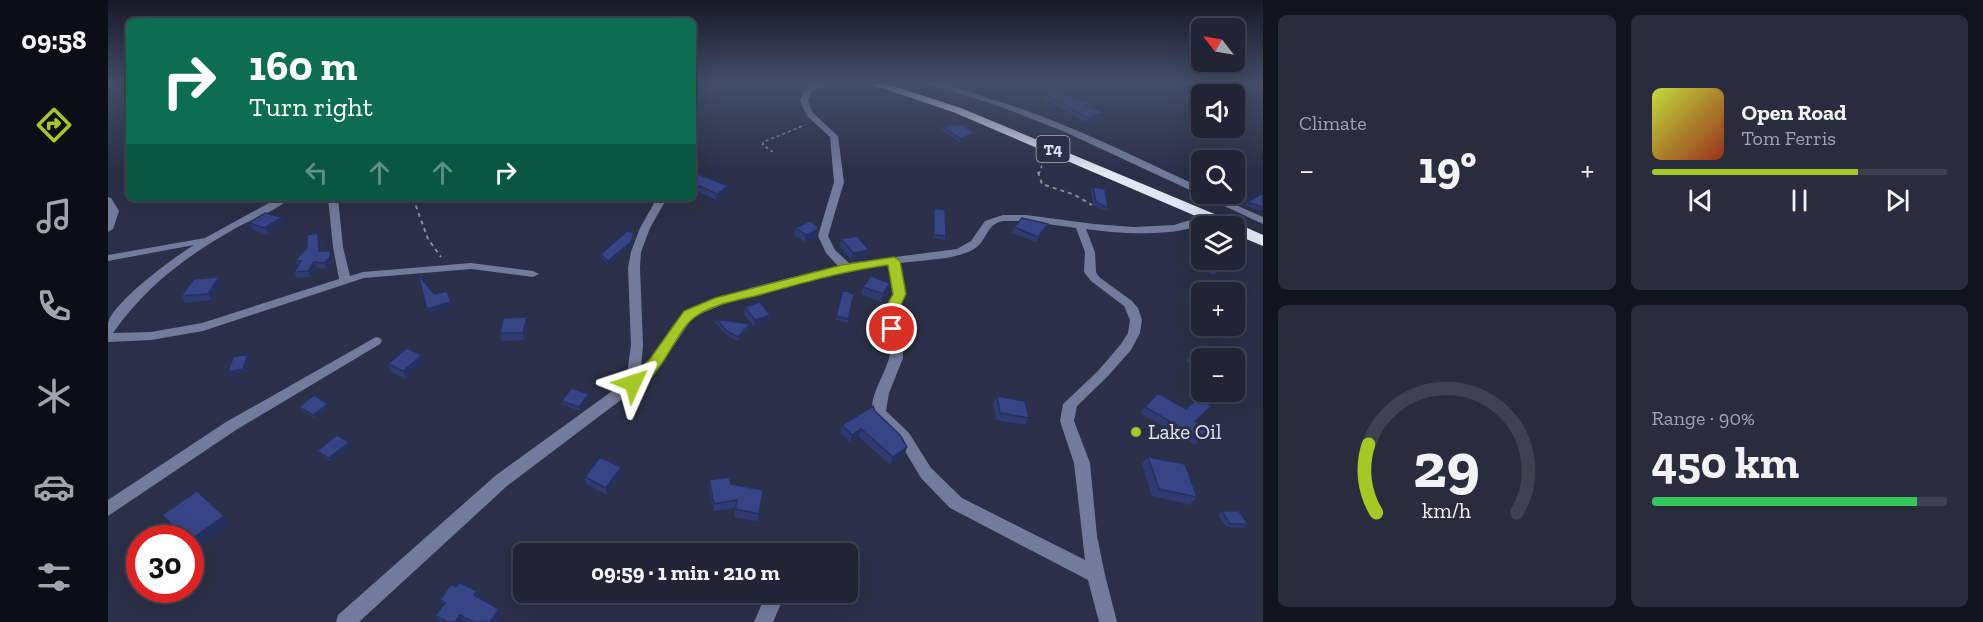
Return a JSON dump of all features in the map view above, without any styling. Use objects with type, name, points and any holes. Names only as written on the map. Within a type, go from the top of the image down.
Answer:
[{"type":"highway","name":"T4","points":[[962,112],[1208,216]]},
{"type":"highway","name":"T4","points":[[1245,233],[1263,241]]},
{"type":"street","points":[[810,112],[834,136],[839,182],[823,236],[830,251],[846,267]]},
{"type":"street","points":[[1020,112],[1108,147],[1191,187]]},
{"type":"street","points":[[108,200],[114,211],[108,229]]},
{"type":"street","points":[[108,331],[132,298],[182,256],[208,239],[279,201]]},
{"type":"street","points":[[333,201],[338,247],[345,279]]},
{"type":"street","points":[[633,383],[638,345],[634,268],[636,252],[645,228],[660,201]]},
{"type":"street","points":[[1227,204],[1263,221]]},
{"type":"street","points":[[345,622],[501,481],[633,383],[655,363],[689,314],[720,301],[846,267],[960,252],[975,244],[988,223],[996,219],[1018,218],[1080,226],[1182,228],[1191,224]]},
{"type":"street","points":[[1080,226],[1090,252],[1090,272],[1095,279],[1134,310],[1136,319],[1134,330],[1115,362],[1075,399],[1066,413],[1083,462],[1089,536],[1108,622]]},
{"type":"street","points":[[108,258],[208,239]]},
{"type":"street","points":[[894,261],[900,294],[888,317],[897,342],[896,358],[878,406],[883,419],[904,437],[926,473],[956,503],[1096,575]]},
{"type":"street","points":[[108,338],[151,336],[203,327],[345,279],[452,267],[490,267],[533,274]]},
{"type":"street","points":[[108,509],[231,426],[376,341]]},
{"type":"street","points":[[763,622],[772,603]]},
{"type":"path","points":[[773,152],[763,145],[768,139],[817,121]]},
{"type":"path","points":[[1060,152],[1048,156],[1040,164],[1040,181],[1046,186],[1075,195],[1092,205]]},
{"type":"path","points":[[414,201],[428,239],[452,267]]},
{"type":"building","points":[[1077,112],[1104,112],[1088,118]]},
{"type":"building","points":[[962,124],[974,133],[961,139],[942,126]]},
{"type":"building","points":[[696,173],[728,186],[717,194],[696,184]]},
{"type":"building","points":[[1093,187],[1105,189],[1108,208],[1096,202]]},
{"type":"building","points":[[1263,193],[1263,207],[1247,202]]},
{"type":"building","points":[[934,208],[945,210],[946,236],[934,235]]},
{"type":"building","points":[[265,213],[282,217],[265,228],[249,223]]},
{"type":"building","points":[[1022,218],[1048,224],[1038,237],[1014,227]]},
{"type":"building","points":[[810,221],[818,227],[817,230],[806,235],[795,228]]},
{"type":"building","points":[[627,231],[634,233],[631,242],[608,261],[601,254]]},
{"type":"building","points":[[318,233],[319,251],[330,251],[331,256],[324,263],[314,262],[308,271],[294,272],[301,261],[295,260],[307,248],[307,235]]},
{"type":"building","points":[[857,236],[869,250],[853,253],[841,239]]},
{"type":"building","points":[[418,274],[434,294],[447,291],[451,302],[427,309]]},
{"type":"building","points":[[871,276],[890,283],[883,294],[863,287]]},
{"type":"building","points":[[219,277],[208,294],[181,296],[194,279]]},
{"type":"building","points":[[843,290],[854,294],[848,319],[836,316]]},
{"type":"building","points":[[760,302],[770,315],[755,320],[745,307]]},
{"type":"building","points":[[527,317],[523,333],[500,333],[503,318]]},
{"type":"building","points":[[716,319],[750,324],[738,337],[728,332]]},
{"type":"building","points":[[407,348],[422,355],[403,371],[388,364]]},
{"type":"building","points":[[248,354],[243,369],[228,372],[233,357]]},
{"type":"building","points":[[571,388],[589,394],[579,407],[562,401]]},
{"type":"building","points":[[1158,393],[1186,409],[1194,402],[1205,402],[1212,406],[1195,421],[1209,428],[1200,439],[1145,407]]},
{"type":"building","points":[[314,395],[328,404],[313,415],[299,407]]},
{"type":"building","points":[[997,396],[1025,401],[1029,418],[1000,413]]},
{"type":"building","points":[[873,406],[875,411],[900,435],[907,447],[893,457],[861,429],[852,435],[842,425]]},
{"type":"building","points":[[337,435],[349,442],[329,458],[317,451]]},
{"type":"building","points":[[600,457],[621,467],[606,488],[585,477]]},
{"type":"building","points":[[1148,457],[1185,464],[1197,497],[1159,489]]},
{"type":"building","points":[[729,477],[731,484],[763,490],[759,514],[735,509],[737,500],[714,504],[709,480]]},
{"type":"building","points":[[197,491],[224,516],[204,530],[204,525],[172,525],[162,515]]},
{"type":"building","points":[[1222,511],[1239,511],[1248,524],[1230,524]]},
{"type":"building","points":[[459,582],[477,591],[474,595],[499,609],[490,622],[473,622],[460,615],[455,622],[448,622],[435,616],[445,603],[440,600],[451,584],[456,587]]},
{"type":"place","name":"Lake Oil","points":[[1136,432]]},
{"type":"route","points":[[633,383],[655,363],[689,314],[720,301],[846,267],[894,261],[900,294],[889,312],[888,317],[892,329]]}]
